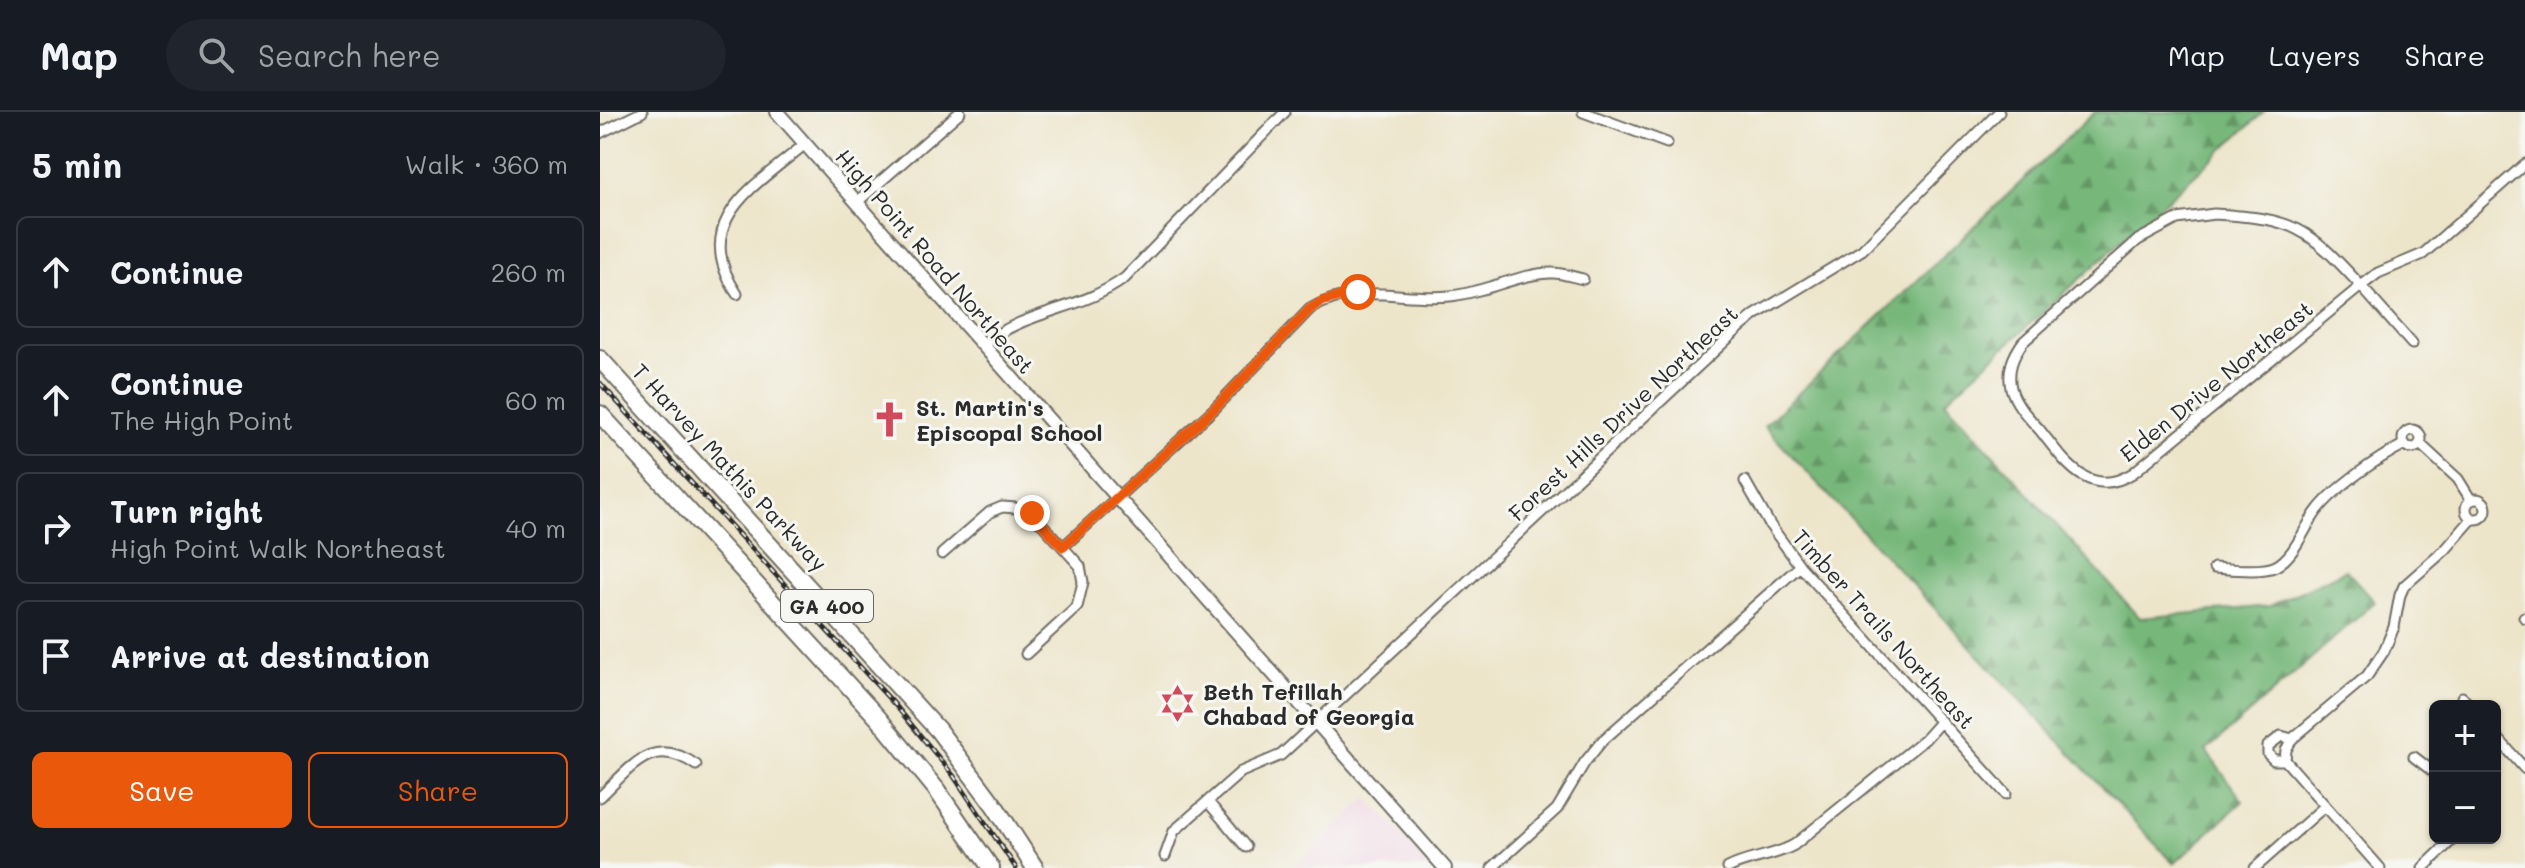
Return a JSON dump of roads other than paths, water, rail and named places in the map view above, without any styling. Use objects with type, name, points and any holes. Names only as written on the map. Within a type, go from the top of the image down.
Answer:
[{"type":"highway","name":"T Harvey Mathis Parkway","points":[[600,359],[929,718],[994,805],[1035,868]]},
{"type":"highway","name":"GA 400","points":[[600,414],[879,719],[936,789],[991,868]]},
{"type":"street","points":[[600,133],[642,112]]},
{"type":"street","name":"High Point Road Northeast","points":[[777,112],[1445,868]]},
{"type":"street","points":[[857,202],[960,112]]},
{"type":"street","points":[[982,345],[1023,319],[1093,298],[1125,278],[1285,112]]},
{"type":"street","points":[[1583,112],[1667,143]]},
{"type":"street","name":"Forest Hills Drive Northeast","points":[[1165,856],[1174,831],[1241,772],[1281,755],[1317,723],[1737,330],[1768,307],[1862,250],[1999,112]]},
{"type":"street","points":[[737,294],[719,257],[723,224],[734,207],[805,144]]},
{"type":"street","name":"Elden Drive Northeast","points":[[2361,286],[2321,243],[2286,223],[2260,217],[2214,214],[2177,219],[2138,240],[2023,342],[2011,365],[2011,390],[2020,406],[2074,471],[2095,482],[2119,480],[2133,473],[2378,273],[2412,261],[2431,248],[2525,164]]},
{"type":"street","points":[[1063,547],[1215,408],[1310,309],[1323,301],[1358,292],[1419,298],[1467,294],[1532,275],[1553,273],[1583,279]]},
{"type":"street","points":[[2361,286],[2412,344]]},
{"type":"street","points":[[2214,568],[2268,569],[2277,566],[2324,503],[2383,455],[2405,444],[2414,448],[2420,444],[2453,473],[2471,500]]},
{"type":"street","name":"Timber Trails Northeast","points":[[1745,481],[1770,525],[1800,566],[2006,794]]},
{"type":"street","points":[[2471,500],[2466,510],[2472,519]]},
{"type":"street","points":[[2378,867],[2285,760],[2286,750],[2292,739],[2367,676],[2384,651],[2394,627],[2404,586],[2446,549],[2472,519],[2483,517],[2486,507],[2482,501],[2471,500]]},
{"type":"street","points":[[942,554],[990,512],[1002,507],[1016,508],[1032,513],[1080,566],[1083,582],[1081,594],[1069,616],[1026,654]]},
{"type":"street","points":[[1492,868],[1557,809],[1585,762],[1602,741],[1800,566]]},
{"type":"street","points":[[2462,697],[2465,700]]},
{"type":"street","points":[[1728,868],[1739,862],[1776,854],[1794,845],[1925,739],[1941,721]]},
{"type":"street","points":[[2285,760],[2274,760],[2268,754],[2268,746],[2281,736],[2292,739]]},
{"type":"street","points":[[2501,742],[2525,769]]},
{"type":"street","points":[[600,797],[646,755],[671,751],[696,765]]},
{"type":"street","points":[[2414,757],[2434,772]]},
{"type":"street","points":[[1208,802],[1246,847]]},
{"type":"street","points":[[2255,868],[2325,806]]},
{"type":"street","points":[[2423,868],[2448,844]]},
{"type":"railway","points":[[600,383],[896,706],[953,775],[1016,868]]},
{"type":"place","name":"St. Martin's Episcopal School","points":[[890,420]]},
{"type":"place","name":"Beth Tefillah Chabad of Georgia","points":[[1177,704]]}]
